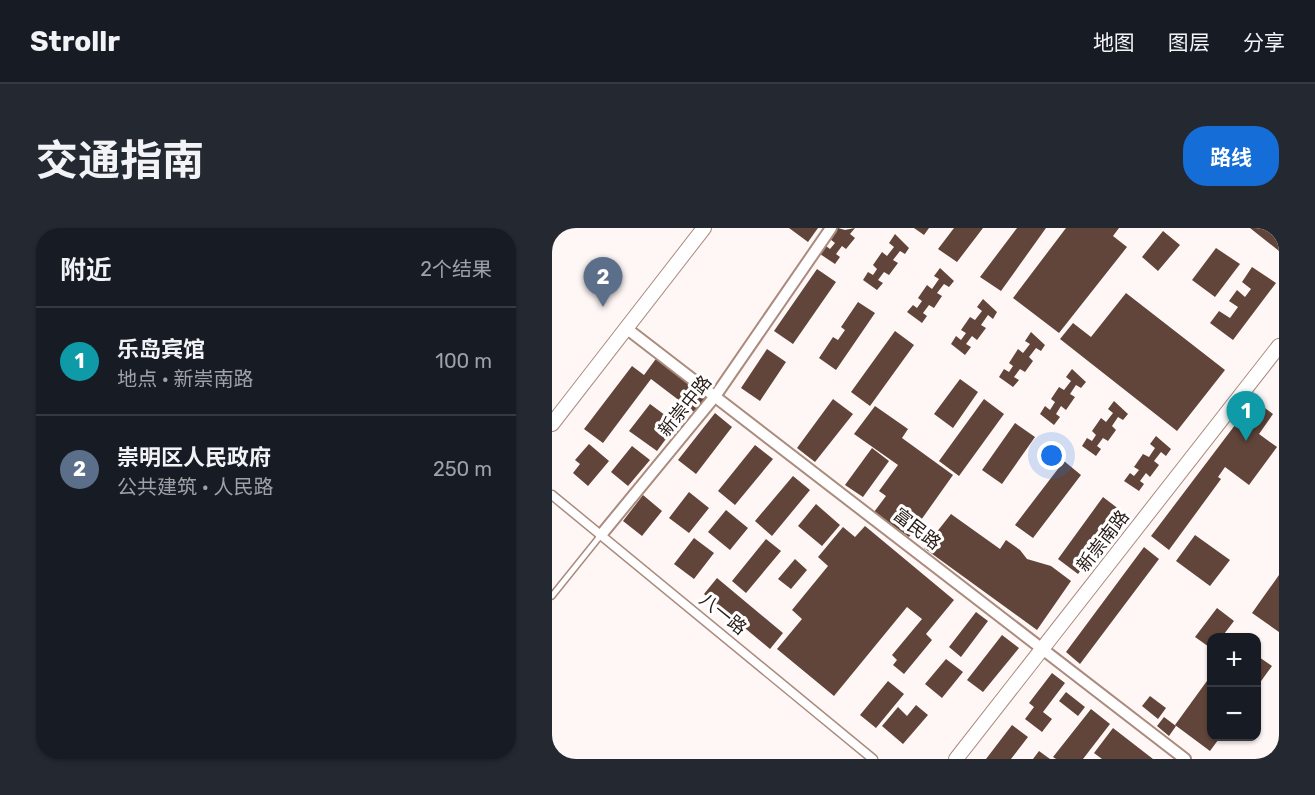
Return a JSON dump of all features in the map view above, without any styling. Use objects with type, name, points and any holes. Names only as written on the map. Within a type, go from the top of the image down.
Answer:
[{"type":"street","points":[[552,424],[704,228]]},
{"type":"street","name":"新崇中路","points":[[601,535],[716,396],[831,228]]},
{"type":"street","name":"富民路","points":[[627,328],[1185,759]]},
{"type":"street","name":"新崇南路","points":[[956,759],[1279,345]]},
{"type":"street","name":"八一路","points":[[552,495],[873,759]]},
{"type":"lane","name":"新崇中路","points":[[552,596],[601,535]]},
{"type":"building","points":[[789,228],[818,228],[808,242]]},
{"type":"building","points":[[838,228],[845,230],[855,228],[850,234],[855,238],[846,249],[842,246],[836,254],[840,257],[835,264],[820,254],[826,246],[830,249],[835,243],[830,239]]},
{"type":"building","points":[[914,228],[929,228],[924,235]]},
{"type":"building","points":[[954,228],[983,228],[957,262],[938,249]]},
{"type":"building","points":[[1017,228],[1046,228],[1001,291],[980,277]]},
{"type":"building","points":[[1066,228],[1119,228],[1113,236],[1127,247],[1059,333],[1013,298]]},
{"type":"building","points":[[1250,228],[1279,228],[1279,251]]},
{"type":"building","points":[[1163,231],[1180,245],[1158,271],[1142,257]]},
{"type":"building","points":[[895,234],[909,248],[905,254],[900,251],[893,260],[898,263],[889,275],[884,272],[878,280],[883,283],[877,290],[863,280],[868,272],[873,275],[877,269],[873,265],[882,252],[887,256],[894,247],[889,243]]},
{"type":"building","points":[[1216,248],[1240,264],[1215,297],[1192,280]]},
{"type":"building","points":[[1252,267],[1276,283],[1233,340],[1210,323],[1219,311],[1230,318],[1238,307],[1229,301],[1237,290],[1245,297],[1251,289],[1242,282]]},
{"type":"building","points":[[940,268],[954,281],[949,287],[944,284],[937,293],[942,296],[934,308],[929,305],[923,313],[927,316],[922,323],[907,312],[913,305],[917,308],[922,301],[918,298],[927,285],[932,289],[939,279],[934,276]]},
{"type":"building","points":[[817,269],[836,282],[793,344],[774,331]]},
{"type":"building","points":[[1126,293],[1225,370],[1177,431],[1060,339],[1073,323],[1091,337]]},
{"type":"building","points":[[983,299],[997,312],[993,319],[988,315],[981,325],[986,328],[977,340],[972,336],[966,344],[971,347],[965,355],[951,344],[956,336],[961,340],[966,333],[961,330],[970,317],[975,320],[982,311],[977,307]]},
{"type":"building","points":[[858,302],[875,313],[836,370],[819,358],[833,337],[838,340],[845,330],[841,327]]},
{"type":"building","points":[[895,331],[914,345],[870,406],[851,392]]},
{"type":"building","points":[[1031,332],[1045,345],[1041,351],[1036,348],[1029,357],[1033,361],[1025,372],[1020,369],[1014,377],[1019,380],[1013,387],[999,377],[1004,369],[1009,372],[1013,366],[1009,363],[1018,349],[1023,353],[1030,344],[1025,341]]},
{"type":"building","points":[[767,349],[786,362],[760,401],[741,388]]},
{"type":"building","points":[[658,356],[711,396],[697,414],[651,379],[603,443],[584,429],[632,366],[644,375]]},
{"type":"building","points":[[1072,369],[1086,382],[1081,388],[1076,385],[1070,394],[1075,397],[1066,410],[1061,406],[1056,414],[1060,417],[1054,425],[1040,414],[1045,406],[1050,410],[1055,402],[1051,399],[1059,387],[1064,390],[1071,381],[1066,377]]},
{"type":"building","points":[[960,379],[978,392],[953,428],[934,414]]},
{"type":"building","points":[[833,399],[853,414],[815,462],[797,448]]},
{"type":"building","points":[[984,399],[1004,414],[959,476],[939,461]]},
{"type":"building","points":[[1254,400],[1273,414],[1259,434],[1277,447],[1249,485],[1225,467],[1218,477],[1221,479],[1169,550],[1151,536]]},
{"type":"building","points":[[1114,401],[1128,414],[1123,420],[1118,417],[1112,426],[1116,430],[1108,441],[1103,438],[1097,446],[1101,449],[1096,456],[1082,446],[1087,438],[1092,441],[1096,435],[1092,431],[1101,418],[1106,422],[1113,413],[1108,409]]},
{"type":"building","points":[[650,404],[677,424],[657,451],[629,431]]},
{"type":"building","points":[[875,406],[908,429],[902,438],[953,475],[909,537],[874,512],[886,496],[879,491],[898,465],[854,434]]},
{"type":"building","points":[[715,413],[732,427],[696,474],[678,460]]},
{"type":"building","points":[[1015,423],[1035,437],[1002,484],[982,470]]},
{"type":"building","points":[[1156,436],[1171,449],[1166,456],[1161,452],[1154,461],[1159,465],[1150,477],[1146,473],[1140,481],[1144,484],[1139,491],[1124,481],[1130,473],[1134,476],[1139,470],[1134,467],[1143,454],[1149,457],[1155,448],[1150,444]]},
{"type":"building","points":[[589,444],[609,461],[588,486],[573,473],[580,464],[575,460]]},
{"type":"building","points":[[755,445],[773,459],[735,505],[718,491]]},
{"type":"building","points":[[632,446],[650,460],[628,486],[611,472]]},
{"type":"building","points":[[872,448],[889,461],[863,497],[845,485]]},
{"type":"building","points":[[1064,461],[1081,475],[1033,538],[1015,525]]},
{"type":"building","points":[[793,476],[810,490],[772,536],[755,521]]},
{"type":"building","points":[[689,492],[709,508],[689,533],[669,518]]},
{"type":"building","points":[[643,495],[662,511],[642,536],[623,521]]},
{"type":"building","points":[[1103,497],[1124,513],[1078,574],[1058,559]]},
{"type":"building","points":[[816,504],[840,525],[822,546],[798,526]]},
{"type":"building","points":[[726,510],[748,528],[730,550],[708,532]]},
{"type":"building","points":[[951,514],[1000,549],[1006,540],[1020,550],[1027,559],[1051,566],[1071,581],[1037,630],[924,548]]},
{"type":"building","points":[[865,526],[954,600],[926,634],[932,640],[904,674],[893,665],[897,660],[892,655],[922,619],[907,607],[834,696],[777,649],[802,619],[792,610],[828,566],[818,557],[843,527],[855,537]]},
{"type":"building","points":[[1195,535],[1230,560],[1210,586],[1176,561]]},
{"type":"building","points":[[694,538],[714,553],[694,579],[674,564]]},
{"type":"building","points":[[766,539],[781,551],[746,593],[732,581]]},
{"type":"building","points":[[1144,547],[1159,559],[1080,664],[1066,652]]},
{"type":"building","points":[[795,559],[807,570],[791,589],[778,579]]},
{"type":"building","points":[[1279,575],[1279,632],[1252,613]]},
{"type":"building","points":[[717,578],[783,633],[770,649],[704,594]]},
{"type":"building","points":[[1217,608],[1234,621],[1225,633],[1207,633],[1207,645],[1195,637]]},
{"type":"building","points":[[976,612],[988,621],[961,657],[949,647]]},
{"type":"building","points":[[1002,635],[1019,648],[983,692],[967,680]]},
{"type":"building","points":[[1261,658],[1272,666],[1261,681]]},
{"type":"building","points":[[946,659],[963,672],[942,698],[925,684]]},
{"type":"building","points":[[1052,673],[1065,683],[1043,712],[1052,719],[1042,732],[1025,719],[1034,707],[1029,703]]},
{"type":"building","points":[[888,681],[904,694],[876,728],[860,715]]},
{"type":"building","points":[[1207,681],[1207,741],[1217,741],[1210,751],[1175,725]]},
{"type":"building","points":[[1066,692],[1085,707],[1078,716],[1059,701]]},
{"type":"building","points":[[1150,696],[1166,708],[1158,719],[1142,706]]},
{"type":"building","points":[[916,705],[928,715],[903,744],[882,726],[898,707],[907,716]]},
{"type":"building","points":[[1091,709],[1110,724],[1083,759],[1053,757]]},
{"type":"building","points":[[1164,717],[1176,726],[1169,736],[1157,726]]},
{"type":"building","points":[[1012,725],[1028,737],[1011,759],[986,759]]},
{"type":"building","points":[[1113,728],[1153,759],[1102,759],[1094,753]]},
{"type":"building","points":[[1039,751],[1050,759],[1033,759]]},
{"type":"place","name":"崇明区人民政府","points":[[603,307]]},
{"type":"place","name":"乐岛宾馆","points":[[1246,441]]}]
